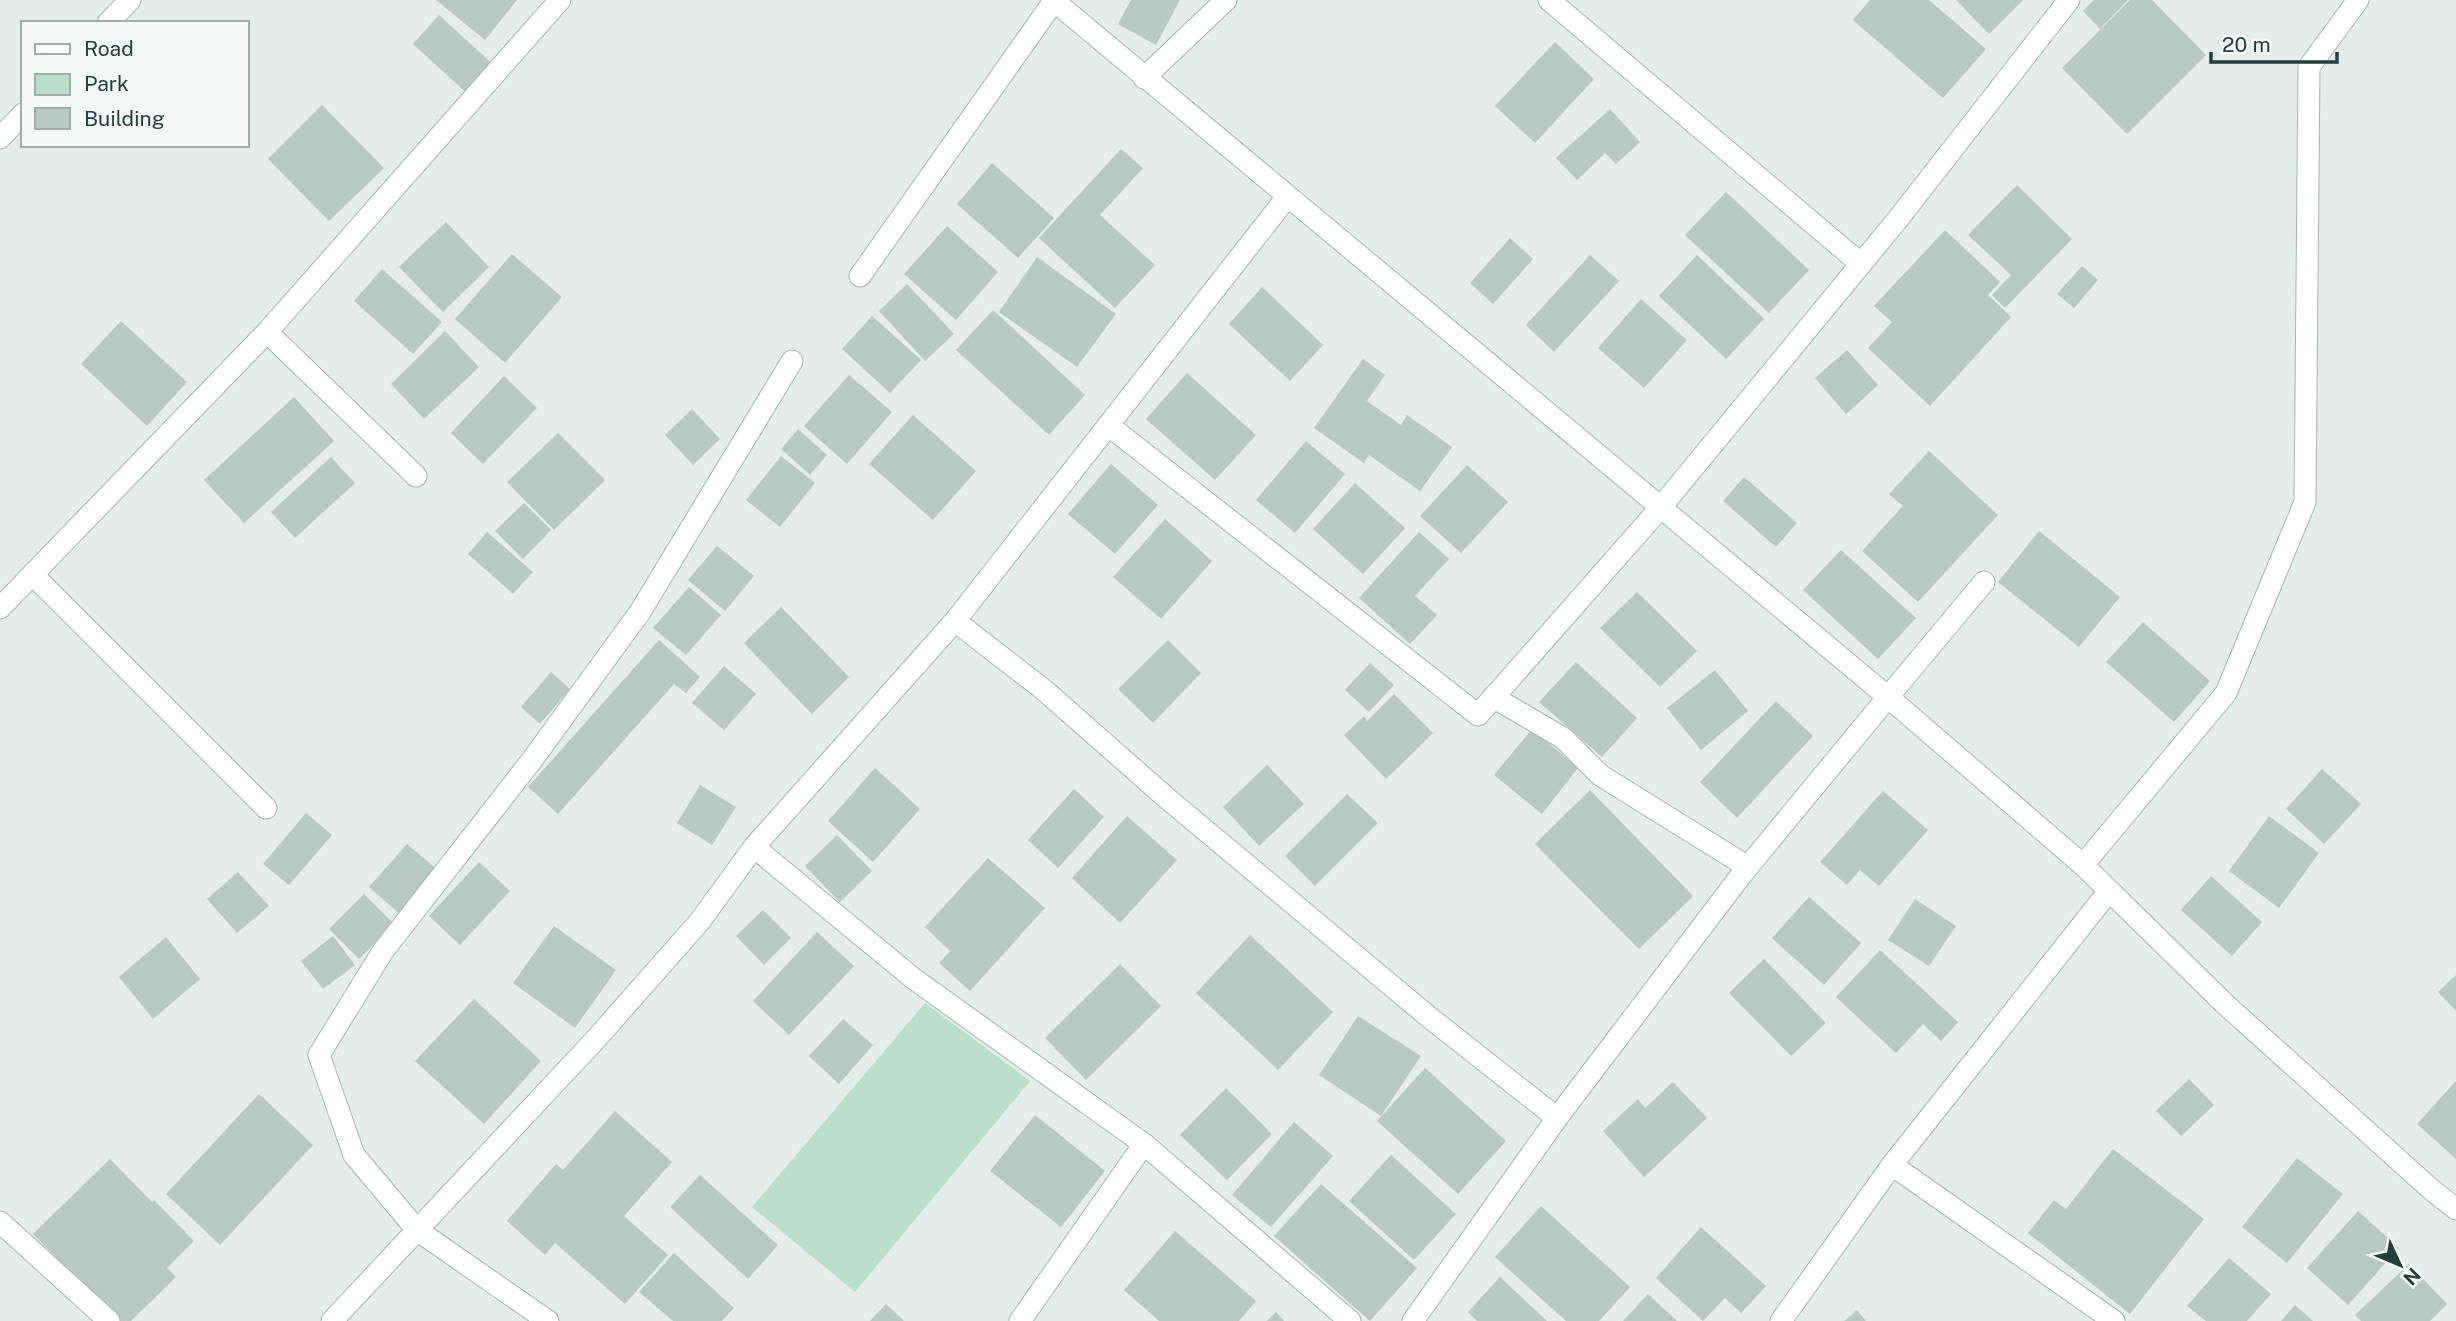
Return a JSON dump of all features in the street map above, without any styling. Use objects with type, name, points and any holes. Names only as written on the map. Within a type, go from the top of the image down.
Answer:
[{"type":"street","points":[[110,21],[130,0]]},
{"type":"street","points":[[0,608],[267,332],[560,0]]},
{"type":"street","points":[[1144,78],[1226,0]]},
{"type":"street","points":[[1549,0],[1861,264]]},
{"type":"street","points":[[1108,425],[1478,715],[1661,507],[1861,264],[2069,0]]},
{"type":"street","points":[[2083,865],[2226,693],[2305,502],[2309,67],[2358,0]]},
{"type":"street","points":[[860,276],[1054,1],[1888,696],[2083,865],[2226,1005],[2456,1209]]},
{"type":"street","points":[[0,138],[21,116]]},
{"type":"street","points":[[332,1321],[605,1029],[700,921],[754,847],[955,621],[1287,197]]},
{"type":"street","points":[[267,332],[416,476]]},
{"type":"street","points":[[548,1321],[417,1230],[354,1155],[319,1055],[383,951],[532,760],[640,612],[792,361]]},
{"type":"street","points":[[33,575],[265,808]]},
{"type":"street","points":[[1413,1321],[1557,1118],[1748,867],[1984,582]]},
{"type":"street","points":[[955,621],[1044,690],[1169,800],[1429,1017],[1557,1118]]},
{"type":"street","points":[[1493,697],[1563,738],[1600,775],[1748,867]]},
{"type":"street","points":[[754,847],[914,979],[1144,1144],[1350,1321]]},
{"type":"street","points":[[1781,1321],[1892,1166],[2109,891]]},
{"type":"street","points":[[1020,1321],[1144,1144]]},
{"type":"street","points":[[1892,1166],[2114,1321]]},
{"type":"street","points":[[0,1222],[109,1321]]},
{"type":"green space","points":[[925,1003],[1030,1081],[855,1292],[752,1207]]},
{"type":"building","points":[[436,0],[517,0],[485,40]]},
{"type":"building","points":[[1131,0],[1180,0],[1156,45],[1118,24]]},
{"type":"building","points":[[1870,0],[1929,0],[1986,49],[1943,98],[1853,20]]},
{"type":"building","points":[[1956,0],[2023,0],[1989,34]]},
{"type":"building","points":[[2094,0],[2128,0],[2100,29],[2083,11]]},
{"type":"building","points":[[2130,0],[2152,0],[2206,55],[2127,134],[2062,68]]},
{"type":"building","points":[[439,15],[496,67],[470,96],[413,44]]},
{"type":"building","points":[[1555,42],[1594,79],[1535,143],[1495,106]]},
{"type":"building","points":[[322,105],[384,168],[329,221],[268,159]]},
{"type":"building","points":[[1610,109],[1640,142],[1616,164],[1605,153],[1577,180],[1556,158]]},
{"type":"building","points":[[1121,149],[1143,168],[1100,215],[1155,265],[1115,308],[1039,238]]},
{"type":"building","points":[[992,163],[1054,218],[1018,258],[957,204]]},
{"type":"building","points":[[2017,185],[2072,239],[2005,308],[1992,295],[2011,275],[1968,235]]},
{"type":"building","points":[[1726,192],[1809,270],[1769,313],[1685,235]]},
{"type":"building","points":[[446,222],[489,267],[443,312],[399,267]]},
{"type":"building","points":[[947,226],[998,272],[956,320],[904,274]]},
{"type":"building","points":[[1945,230],[2000,282],[1988,295],[2011,317],[1930,406],[1868,348],[1892,322],[1874,306]]},
{"type":"building","points":[[1510,238],[1533,259],[1493,304],[1470,283]]},
{"type":"building","points":[[512,254],[562,297],[505,363],[455,319]]},
{"type":"building","points":[[1590,255],[1619,281],[1554,352],[1526,325]]},
{"type":"building","points":[[1697,255],[1764,319],[1726,359],[1659,296]]},
{"type":"building","points":[[1037,257],[1116,314],[1077,367],[999,312]]},
{"type":"building","points":[[2082,266],[2098,280],[2074,308],[2057,294]]},
{"type":"building","points":[[382,269],[442,322],[413,354],[354,301]]},
{"type":"building","points":[[907,284],[954,334],[925,361],[879,311]]},
{"type":"building","points":[[1262,287],[1323,345],[1290,381],[1229,324]]},
{"type":"building","points":[[1641,299],[1687,340],[1644,388],[1598,348]]},
{"type":"building","points":[[993,310],[1085,395],[1049,435],[956,350]]},
{"type":"building","points":[[872,316],[921,360],[890,393],[842,349]]},
{"type":"building","points":[[121,321],[187,382],[147,426],[81,364]]},
{"type":"building","points":[[445,331],[479,367],[424,419],[391,384]]},
{"type":"building","points":[[1847,350],[1878,385],[1846,414],[1815,378]]},
{"type":"building","points":[[1363,359],[1385,375],[1367,401],[1401,425],[1407,415],[1452,447],[1420,491],[1369,455],[1364,463],[1314,428]]},
{"type":"building","points":[[1187,373],[1256,435],[1215,480],[1146,419]]},
{"type":"building","points":[[849,375],[892,412],[847,464],[804,426]]},
{"type":"building","points":[[504,376],[537,408],[483,464],[451,433]]},
{"type":"building","points":[[294,397],[334,441],[244,523],[204,480]]},
{"type":"building","points":[[692,409],[720,439],[693,465],[665,435]]},
{"type":"building","points":[[913,415],[976,471],[933,520],[869,464]]},
{"type":"building","points":[[798,429],[827,455],[810,475],[781,449]]},
{"type":"building","points":[[558,433],[605,480],[554,530],[507,482]]},
{"type":"building","points":[[1306,441],[1345,474],[1295,533],[1256,500]]},
{"type":"building","points":[[1929,451],[1998,515],[1918,602],[1862,551],[1903,506],[1889,494]]},
{"type":"building","points":[[781,456],[815,483],[780,527],[746,500]]},
{"type":"building","points":[[331,457],[355,483],[295,538],[271,512]]},
{"type":"building","points":[[1111,464],[1158,505],[1115,554],[1068,514]]},
{"type":"building","points":[[1467,465],[1508,502],[1461,553],[1420,516]]},
{"type":"building","points":[[1744,477],[1797,523],[1776,547],[1723,501]]},
{"type":"building","points":[[1355,483],[1405,528],[1363,574],[1313,529]]},
{"type":"building","points":[[524,503],[551,530],[523,559],[495,531]]},
{"type":"building","points":[[1165,519],[1212,561],[1161,619],[1113,577]]},
{"type":"building","points":[[2039,531],[2120,597],[2079,647],[1998,582]]},
{"type":"building","points":[[487,532],[533,572],[513,594],[468,554]]},
{"type":"building","points":[[1419,532],[1449,559],[1415,596],[1437,615],[1410,644],[1359,598]]},
{"type":"building","points":[[717,546],[754,576],[725,611],[688,580]]},
{"type":"building","points":[[1841,550],[1916,618],[1878,659],[1803,590]]},
{"type":"building","points":[[689,587],[721,615],[686,655],[653,628]]},
{"type":"building","points":[[1637,592],[1697,651],[1660,687],[1600,628]]},
{"type":"building","points":[[781,607],[849,677],[812,714],[744,643]]},
{"type":"building","points":[[2143,622],[2210,681],[2174,722],[2106,662]]},
{"type":"building","points":[[659,640],[700,677],[686,693],[674,684],[558,814],[528,787]]},
{"type":"building","points":[[1168,640],[1201,673],[1153,723],[1118,689]]},
{"type":"building","points":[[1576,662],[1637,718],[1602,757],[1539,702]]},
{"type":"building","points":[[1370,663],[1394,685],[1369,712],[1345,690]]},
{"type":"building","points":[[724,666],[756,694],[724,730],[692,703]]},
{"type":"building","points":[[1715,670],[1748,711],[1701,750],[1667,708]]},
{"type":"building","points":[[551,672],[570,689],[540,724],[521,707]]},
{"type":"building","points":[[1394,694],[1433,733],[1386,779],[1344,735],[1364,716],[1367,721]]},
{"type":"building","points":[[1776,701],[1813,736],[1737,818],[1700,782]]},
{"type":"building","points":[[1532,729],[1578,768],[1542,814],[1494,775]]},
{"type":"building","points":[[1267,765],[1304,804],[1259,846],[1223,807]]},
{"type":"building","points":[[875,768],[920,809],[873,862],[828,821]]},
{"type":"building","points":[[2322,769],[2361,804],[2324,844],[2286,809]]},
{"type":"building","points":[[700,785],[736,807],[712,845],[677,823]]},
{"type":"building","points":[[1074,789],[1104,817],[1058,868],[1028,840]]},
{"type":"building","points":[[1590,790],[1693,896],[1639,949],[1535,844]]},
{"type":"building","points":[[1883,791],[1928,830],[1879,886],[1860,870],[1847,885],[1820,862]]},
{"type":"building","points":[[1347,794],[1378,823],[1315,886],[1285,856]]},
{"type":"building","points":[[306,813],[332,835],[289,885],[263,864]]},
{"type":"building","points":[[1127,816],[1177,860],[1120,923],[1072,878]]},
{"type":"building","points":[[2269,816],[2319,853],[2279,908],[2229,871]]},
{"type":"building","points":[[837,835],[872,871],[840,902],[805,866]]},
{"type":"building","points":[[407,844],[440,872],[401,915],[369,887]]},
{"type":"building","points":[[988,858],[1045,908],[970,991],[939,963],[950,951],[925,927]]},
{"type":"building","points":[[479,862],[510,891],[460,945],[429,916]]},
{"type":"building","points":[[238,872],[269,906],[237,933],[207,899]]},
{"type":"building","points":[[2211,876],[2262,922],[2232,956],[2181,910]]},
{"type":"building","points":[[364,894],[394,924],[359,959],[329,929]]},
{"type":"building","points":[[1809,897],[1861,943],[1824,985],[1772,938]]},
{"type":"building","points":[[1915,899],[1956,926],[1929,966],[1888,940]]},
{"type":"building","points":[[763,910],[791,938],[764,965],[736,936]]},
{"type":"building","points":[[554,926],[616,970],[575,1028],[513,983]]},
{"type":"building","points":[[817,932],[854,966],[789,1035],[753,1001]]},
{"type":"building","points":[[1250,935],[1333,1012],[1278,1070],[1196,993]]},
{"type":"building","points":[[333,936],[355,965],[323,989],[301,961]]},
{"type":"building","points":[[166,937],[200,979],[153,1019],[119,977]]},
{"type":"building","points":[[1880,950],[1958,1022],[1941,1041],[1923,1024],[1896,1053],[1836,997]]},
{"type":"building","points":[[1764,959],[1826,1023],[1791,1056],[1729,993]]},
{"type":"building","points":[[1120,964],[1161,1006],[1086,1080],[1045,1038]]},
{"type":"building","points":[[2456,975],[2456,1011],[2438,992]]},
{"type":"building","points":[[474,999],[541,1061],[484,1124],[415,1061]]},
{"type":"building","points":[[1358,1016],[1421,1056],[1381,1116],[1319,1075]]},
{"type":"building","points":[[843,1019],[873,1045],[839,1084],[809,1056]]},
{"type":"building","points":[[1425,1068],[1506,1141],[1458,1194],[1377,1121]]},
{"type":"building","points":[[2189,1079],[2214,1105],[2181,1136],[2156,1111]]},
{"type":"building","points":[[2456,1081],[2456,1159],[2417,1124]]},
{"type":"building","points":[[1673,1082],[1707,1118],[1644,1177],[1603,1131],[1638,1099],[1645,1108]]},
{"type":"building","points":[[1226,1088],[1272,1134],[1227,1180],[1180,1135]]},
{"type":"building","points":[[259,1094],[313,1145],[220,1245],[166,1194]]},
{"type":"building","points":[[615,1111],[672,1162],[624,1216],[668,1255],[625,1304],[555,1243],[545,1255],[507,1221],[556,1164],[563,1170]]},
{"type":"building","points":[[1035,1115],[1105,1171],[1061,1227],[990,1171]]},
{"type":"building","points":[[1294,1122],[1333,1156],[1271,1227],[1232,1195]]},
{"type":"building","points":[[2113,1149],[2204,1219],[2130,1314],[2028,1233],[2054,1200],[2066,1209]]},
{"type":"building","points":[[1391,1155],[1456,1214],[1414,1260],[1349,1201]]},
{"type":"building","points":[[2297,1158],[2343,1194],[2287,1263],[2242,1227]]},
{"type":"building","points":[[110,1159],[194,1241],[167,1268],[176,1277],[131,1321],[118,1321],[33,1234]]},
{"type":"building","points":[[700,1175],[778,1245],[748,1279],[670,1207]]},
{"type":"building","points":[[1321,1184],[1417,1268],[1370,1321],[1274,1236]]},
{"type":"building","points":[[1541,1206],[1630,1287],[1599,1321],[1566,1321],[1495,1257]]},
{"type":"building","points":[[2358,1211],[2399,1248],[2348,1305],[2307,1268]]},
{"type":"building","points":[[1701,1227],[1766,1286],[1741,1313],[1725,1298],[1703,1321],[1656,1278]]},
{"type":"building","points":[[1175,1231],[1256,1301],[1239,1321],[1159,1321],[1124,1290]]},
{"type":"building","points":[[674,1253],[734,1308],[722,1321],[673,1321],[639,1292]]},
{"type":"building","points":[[2229,1258],[2271,1294],[2247,1321],[2206,1321],[2187,1306]]},
{"type":"building","points":[[2409,1264],[2447,1304],[2430,1321],[2361,1321],[2355,1315]]},
{"type":"building","points":[[1500,1277],[1547,1321],[1477,1321],[1468,1312]]},
{"type":"building","points":[[1648,1294],[1677,1321],[1623,1321]]},
{"type":"building","points":[[886,1304],[904,1321],[870,1321]]},
{"type":"building","points":[[2295,1305],[2313,1321],[2281,1321]]},
{"type":"building","points":[[1857,1310],[1866,1321],[1844,1321]]},
{"type":"building","points":[[1276,1312],[1284,1321],[1267,1321]]}]
